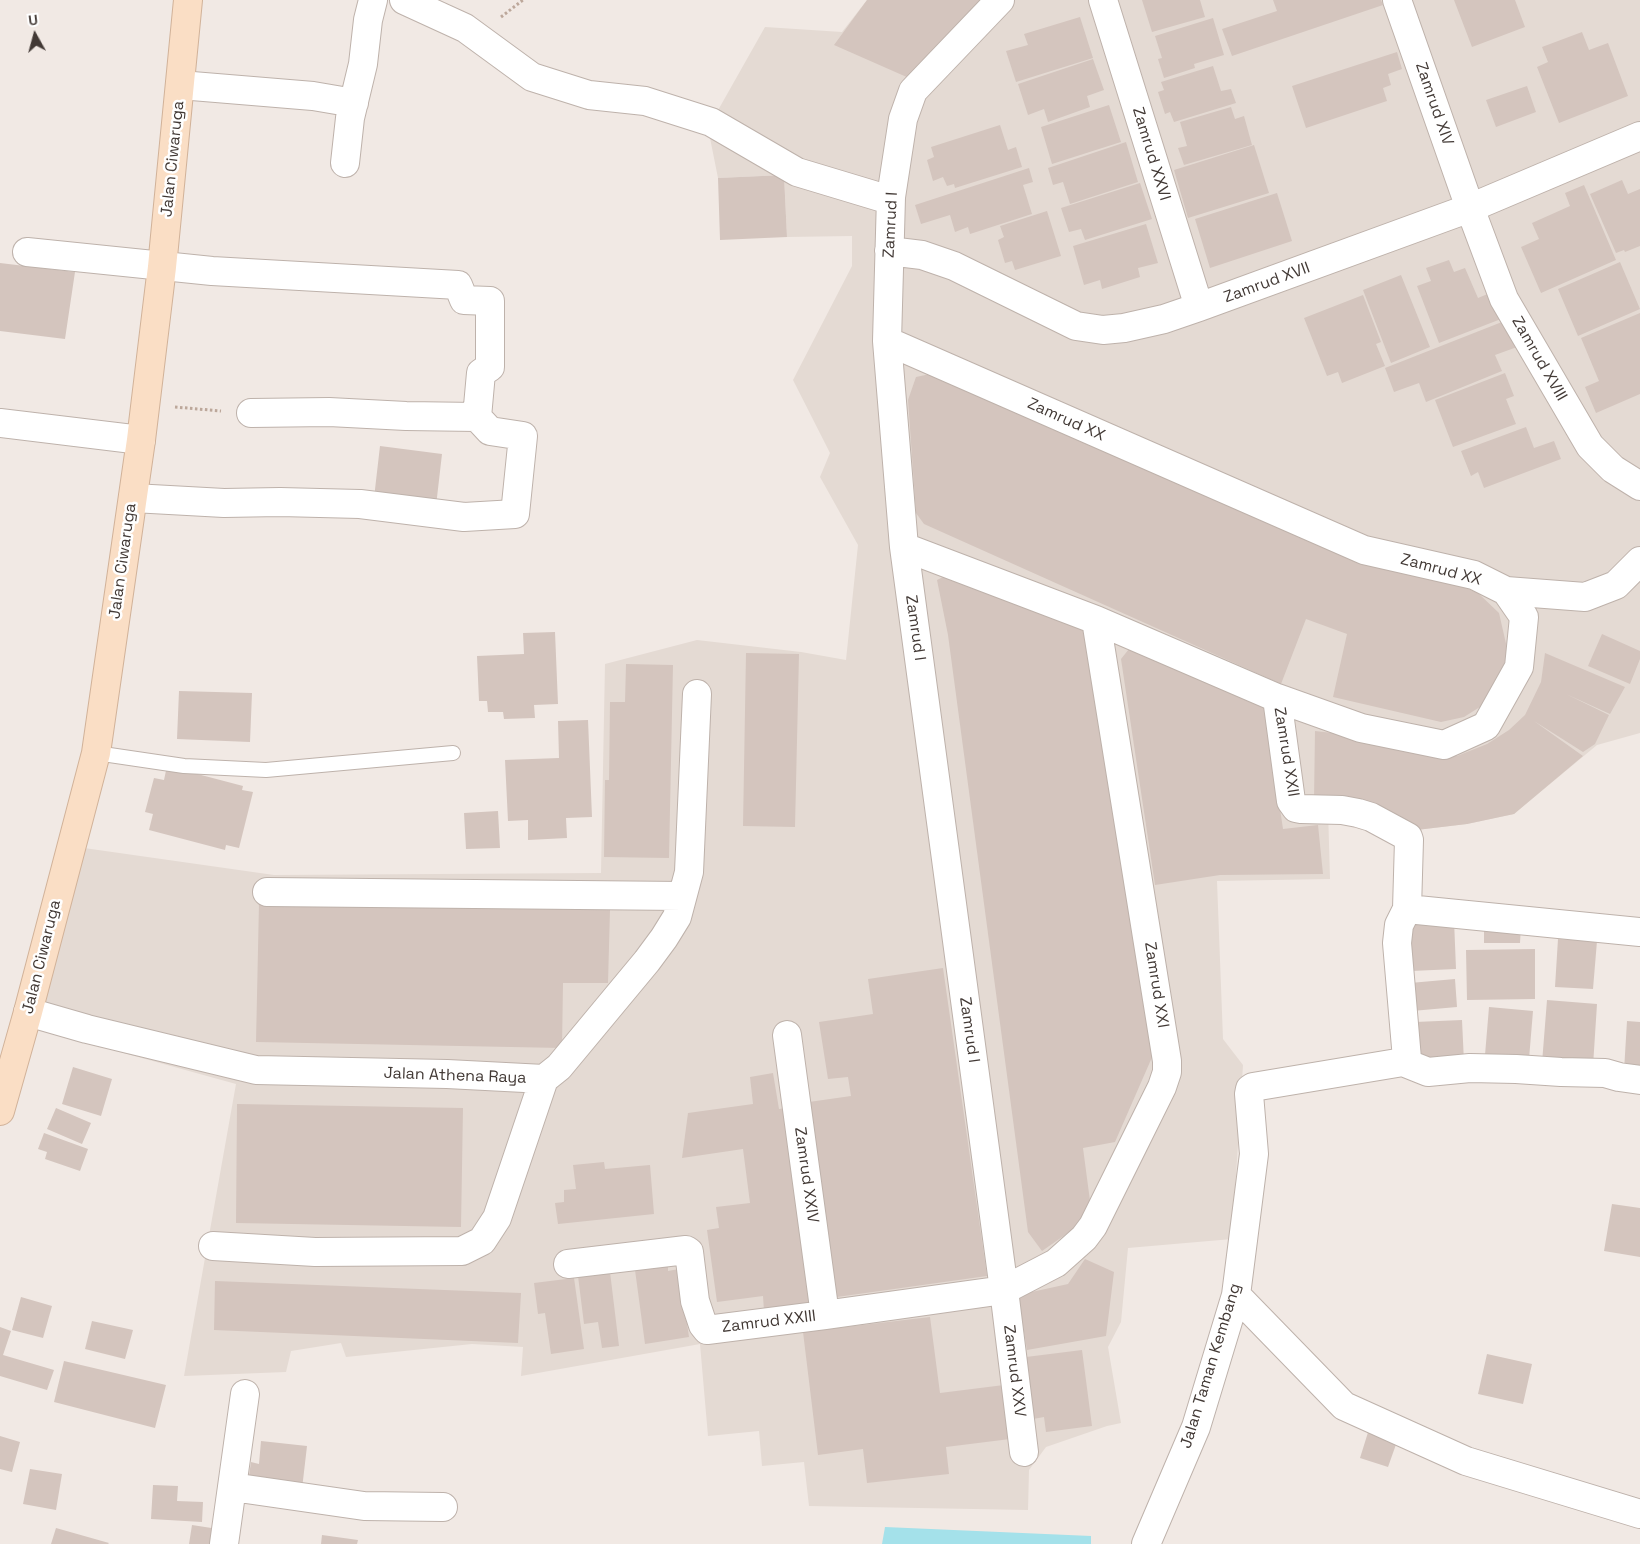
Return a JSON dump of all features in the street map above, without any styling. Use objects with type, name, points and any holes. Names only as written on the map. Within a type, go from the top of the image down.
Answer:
[{"type":"street","name":"Jalan Ciwaruga","points":[[0,1111],[96,753],[141,440],[162,267],[188,0]]},
{"type":"street","points":[[345,163],[350,118],[364,64],[368,20],[373,0]]},
{"type":"street","points":[[404,0],[465,28],[532,77],[589,95],[645,101],[711,122],[797,172],[880,197],[891,197]]},
{"type":"street","name":"Zamrud I","points":[[1000,0],[914,91],[903,119],[891,197],[887,341],[904,547],[1004,1290]]},
{"type":"street","name":"Zamrud XXVI","points":[[1104,0],[1199,307]]},
{"type":"street","name":"Zamrud XIV","points":[[1397,0],[1470,208]]},
{"type":"street","points":[[180,85],[313,96],[354,103]]},
{"type":"street","name":"Zamrud XVII","points":[[889,251],[922,255],[954,266],[1076,326],[1103,330],[1124,328],[1199,307],[1470,208],[1640,136]]},
{"type":"street","name":"Zamrud XVIII","points":[[1470,208],[1504,299],[1590,446],[1613,469],[1640,486]]},
{"type":"street","points":[[27,252],[162,267],[458,285],[464,300],[490,301],[490,367],[481,372],[477,417]]},
{"type":"street","name":"Zamrud XX","points":[[887,341],[1364,550],[1474,575],[1506,591],[1524,617],[1519,667],[1486,726],[1444,745],[1361,728],[1277,698],[1096,620],[904,547]]},
{"type":"street","points":[[133,498],[224,503],[360,504],[464,516],[515,514],[523,436],[490,431],[477,417],[329,412],[251,413]]},
{"type":"street","points":[[0,423],[141,440]]},
{"type":"street","points":[[1506,591],[1585,597],[1616,584],[1640,561]]},
{"type":"street","name":"Zamrud XXI","points":[[1004,1290],[1056,1263],[1084,1238],[1093,1226],[1162,1087],[1167,1072],[1166,1048],[1096,620]]},
{"type":"street","name":"Jalan Athena Raya","points":[[28,1012],[86,1029],[256,1070],[448,1074],[544,1079],[559,1067],[664,938],[677,918],[689,872],[697,694]]},
{"type":"street","name":"Zamrud XXII","points":[[1277,698],[1291,802],[1296,808],[1301,809],[1358,812],[1408,837],[1410,844],[1407,909]]},
{"type":"street","points":[[267,892],[682,896]]},
{"type":"street","points":[[1640,932],[1407,909],[1399,925],[1397,943],[1407,1056],[1407,1059],[1403,1062],[1428,1072],[1470,1068],[1516,1069],[1605,1073],[1640,1080]]},
{"type":"street","name":"Zamrud XXIV","points":[[787,1035],[824,1315]]},
{"type":"street","name":"Jalan Taman Kembang","points":[[1146,1544],[1196,1427],[1236,1295],[1254,1154],[1250,1089],[1403,1062]]},
{"type":"street","points":[[213,1246],[315,1252],[462,1251],[482,1241],[497,1218],[544,1079]]},
{"type":"street","name":"Zamrud XXIII","points":[[568,1264],[686,1250],[689,1252],[695,1301],[703,1325],[707,1330],[1004,1290]]},
{"type":"street","name":"Zamrud XXV","points":[[1004,1290],[1024,1452]]},
{"type":"street","points":[[1236,1295],[1344,1406],[1466,1461],[1640,1514]]},
{"type":"street","points":[[224,1544],[245,1394]]},
{"type":"street","points":[[232,1487],[364,1506],[443,1507]]},
{"type":"lane","points":[[96,753],[184,766],[266,770],[453,754]]},
{"type":"path","points":[[186,408],[251,413]]},
{"type":"shaded area","points":[[867,0],[1640,0],[1640,733],[1597,745],[1514,814],[1467,824],[1408,831],[1328,809],[1330,879],[1217,881],[1223,1039],[1243,1065],[1232,1239],[1128,1248],[1121,1322],[1108,1347],[1121,1423],[1046,1447],[1029,1470],[1028,1510],[809,1506],[804,1462],[762,1466],[759,1431],[708,1436],[700,1344],[521,1376],[523,1347],[472,1344],[346,1357],[341,1343],[291,1351],[286,1372],[184,1376],[236,1084],[44,1031],[28,1012],[70,846],[274,875],[601,873],[605,664],[697,640],[801,652],[846,660],[858,545],[820,477],[830,453],[793,380],[852,266],[852,236],[787,237],[784,175],[718,178],[708,128],[765,27],[842,32]]},
{"type":"water","points":[[885,1527],[1091,1536],[1091,1544],[882,1544]]},
{"type":"building","points":[[867,0],[992,0],[918,82],[834,45]]},
{"type":"building","points":[[1142,0],[1200,0],[1205,17],[1152,32]]},
{"type":"building","points":[[1273,0],[1381,0],[1383,5],[1232,56],[1222,29],[1277,11]]},
{"type":"building","points":[[1454,0],[1515,0],[1525,27],[1472,47]]},
{"type":"building","points":[[1080,17],[1093,58],[1016,82],[1006,51],[1028,45],[1024,34]]},
{"type":"building","points":[[1213,18],[1224,55],[1194,64],[1195,68],[1164,78],[1158,59],[1162,58],[1155,36]]},
{"type":"building","points":[[1582,32],[1589,50],[1608,43],[1628,96],[1559,123],[1537,67],[1548,62],[1542,47]]},
{"type":"building","points":[[1397,52],[1402,69],[1388,74],[1391,85],[1383,88],[1387,101],[1306,128],[1292,86]]},
{"type":"building","points":[[1093,59],[1104,90],[1087,96],[1090,107],[1048,122],[1044,109],[1028,115],[1018,84]]},
{"type":"building","points":[[1213,66],[1221,91],[1231,89],[1236,103],[1174,122],[1170,112],[1165,114],[1158,92],[1164,90],[1161,82]]},
{"type":"building","points":[[1527,86],[1536,112],[1496,127],[1486,100]]},
{"type":"building","points":[[1109,105],[1121,142],[1052,164],[1041,127]]},
{"type":"building","points":[[1231,107],[1235,119],[1244,116],[1252,145],[1184,165],[1178,148],[1187,146],[1180,122]]},
{"type":"building","points":[[1000,125],[1008,150],[1016,147],[1022,167],[955,188],[954,184],[947,186],[943,177],[933,181],[927,160],[934,157],[931,147]]},
{"type":"building","points":[[1126,142],[1138,182],[1070,204],[1063,182],[1053,185],[1048,168]]},
{"type":"building","points":[[1254,145],[1269,193],[1188,218],[1174,170]]},
{"type":"building","points":[[1029,168],[1033,182],[1023,185],[1032,214],[970,234],[968,227],[955,232],[950,215],[921,224],[915,205]]},
{"type":"building","points":[[784,175],[787,237],[720,240],[718,178]]},
{"type":"building","points":[[1622,180],[1628,194],[1640,189],[1640,246],[1625,252],[1624,250],[1616,253],[1590,194]]},
{"type":"building","points":[[1140,183],[1152,219],[1085,240],[1081,229],[1069,232],[1061,208]]},
{"type":"building","points":[[1584,185],[1616,260],[1541,293],[1521,247],[1539,239],[1532,223],[1570,206],[1565,193]]},
{"type":"building","points":[[1277,193],[1292,241],[1210,268],[1195,219]]},
{"type":"building","points":[[1047,211],[1061,256],[1015,270],[1012,261],[1005,263],[998,240],[1004,237],[1000,226]]},
{"type":"building","points":[[1146,224],[1158,263],[1138,268],[1140,277],[1102,289],[1100,280],[1084,285],[1073,246]]},
{"type":"building","points":[[1449,260],[1454,272],[1465,268],[1478,298],[1490,293],[1501,319],[1439,343],[1417,286],[1431,281],[1426,268]]},
{"type":"building","points":[[1620,262],[1640,309],[1578,336],[1558,289]]},
{"type":"building","points":[[0,263],[75,272],[65,339],[0,331]]},
{"type":"building","points":[[1401,275],[1430,347],[1391,363],[1363,290]]},
{"type":"building","points":[[1363,295],[1381,342],[1376,344],[1385,366],[1342,383],[1338,372],[1327,376],[1304,318]]},
{"type":"building","points":[[1640,313],[1640,394],[1596,413],[1585,387],[1599,381],[1581,338]]},
{"type":"building","points":[[1507,320],[1517,347],[1495,355],[1502,371],[1426,402],[1419,383],[1394,392],[1385,368]]},
{"type":"building","points":[[944,371],[1478,593],[1499,613],[1507,648],[1503,672],[1483,705],[1464,717],[1441,722],[1333,697],[1347,634],[1306,619],[1281,684],[924,524],[916,513],[908,400],[916,377]]},
{"type":"building","points":[[1505,373],[1514,396],[1506,399],[1516,424],[1453,447],[1435,400]]},
{"type":"building","points":[[1526,427],[1534,448],[1554,441],[1561,459],[1484,488],[1478,472],[1471,476],[1461,451]]},
{"type":"building","points":[[380,446],[442,454],[436,506],[374,498]]},
{"type":"building","points":[[951,573],[1089,629],[1153,1055],[1115,1142],[1083,1148],[1092,1216],[1042,1251],[1028,1232],[948,635],[937,580]]},
{"type":"building","points":[[555,632],[558,704],[534,705],[535,718],[504,719],[503,712],[488,712],[487,701],[479,701],[477,656],[524,654],[523,633]]},
{"type":"building","points":[[1602,634],[1640,651],[1640,659],[1630,684],[1588,666]]},
{"type":"building","points":[[1129,649],[1265,707],[1283,829],[1318,825],[1323,874],[1220,875],[1155,885],[1121,659]]},
{"type":"building","points":[[746,653],[799,654],[795,827],[743,826]]},
{"type":"building","points":[[1545,653],[1625,687],[1610,714],[1566,694],[1609,715],[1595,744],[1583,752],[1534,721],[1583,756],[1514,814],[1467,824],[1408,831],[1314,801],[1315,731],[1377,738],[1457,756],[1487,744],[1509,730],[1525,715],[1541,682]]},
{"type":"building","points":[[626,664],[673,665],[669,858],[604,857],[605,780],[609,780],[610,702],[625,702]]},
{"type":"building","points":[[179,691],[252,693],[250,742],[177,739]]},
{"type":"building","points":[[588,720],[592,817],[566,818],[567,838],[528,840],[528,820],[508,821],[505,760],[559,758],[558,721]]},
{"type":"building","points":[[167,766],[243,786],[242,790],[253,792],[239,848],[226,845],[225,850],[149,830],[153,814],[145,812],[154,778],[164,780]]},
{"type":"building","points":[[498,811],[500,848],[466,849],[464,813]]},
{"type":"building","points":[[259,903],[610,910],[608,983],[563,983],[562,1048],[256,1042]]},
{"type":"building","points":[[1454,920],[1456,969],[1411,971],[1410,921]]},
{"type":"building","points":[[1484,926],[1521,926],[1520,943],[1484,943]]},
{"type":"building","points":[[1558,939],[1597,941],[1593,989],[1555,987]]},
{"type":"building","points":[[1535,949],[1535,999],[1467,1000],[1466,950]]},
{"type":"building","points":[[943,968],[987,1276],[837,1297],[809,1102],[851,1096],[848,1077],[828,1079],[819,1022],[873,1014],[868,979]]},
{"type":"building","points":[[1455,979],[1457,1007],[1412,1011],[1410,983]]},
{"type":"building","points":[[1547,1000],[1597,1004],[1593,1066],[1542,1063]]},
{"type":"building","points":[[1489,1007],[1533,1011],[1529,1059],[1485,1055]]},
{"type":"building","points":[[1462,1020],[1464,1062],[1417,1064],[1415,1022]]},
{"type":"building","points":[[1627,1021],[1640,1022],[1640,1072],[1624,1071]]},
{"type":"building","points":[[73,1067],[112,1079],[101,1116],[62,1104]]},
{"type":"building","points":[[773,1073],[779,1109],[786,1108],[813,1305],[764,1311],[763,1296],[717,1302],[707,1230],[719,1228],[716,1207],[750,1203],[743,1149],[682,1158],[688,1113],[753,1104],[750,1077]]},
{"type":"building","points":[[237,1104],[463,1108],[461,1227],[236,1223]]},
{"type":"building","points":[[56,1108],[91,1123],[82,1144],[47,1129]]},
{"type":"building","points":[[44,1133],[88,1149],[80,1171],[45,1159],[47,1152],[38,1149]]},
{"type":"building","points":[[604,1162],[605,1169],[650,1165],[654,1214],[558,1224],[555,1203],[564,1202],[564,1190],[576,1189],[573,1165]]},
{"type":"building","points":[[1612,1204],[1640,1208],[1640,1257],[1604,1251]]},
{"type":"building","points":[[1085,1259],[1114,1272],[1106,1336],[1027,1350],[1018,1295],[1068,1284]]},
{"type":"building","points":[[668,1266],[668,1271],[679,1269],[689,1337],[645,1344],[635,1270]]},
{"type":"building","points":[[610,1272],[619,1346],[602,1348],[598,1322],[584,1324],[578,1276]]},
{"type":"building","points":[[574,1278],[584,1349],[551,1354],[545,1313],[538,1314],[534,1283]]},
{"type":"building","points":[[215,1281],[521,1293],[518,1343],[214,1330]]},
{"type":"building","points":[[21,1297],[52,1306],[43,1338],[12,1330]]},
{"type":"building","points":[[930,1317],[940,1393],[1004,1385],[1010,1439],[946,1447],[949,1474],[867,1483],[863,1449],[818,1455],[803,1332]]},
{"type":"building","points":[[92,1321],[133,1330],[125,1359],[85,1349]]},
{"type":"building","points":[[0,1327],[11,1331],[3,1355],[54,1370],[47,1390],[0,1376]]},
{"type":"building","points":[[1082,1350],[1092,1426],[1046,1432],[1044,1417],[1033,1419],[1026,1357]]},
{"type":"building","points":[[1487,1354],[1532,1364],[1523,1404],[1478,1394]]},
{"type":"building","points":[[64,1361],[166,1385],[155,1428],[54,1402]]},
{"type":"building","points":[[1370,1426],[1399,1436],[1388,1467],[1360,1458]]},
{"type":"building","points":[[0,1436],[20,1442],[12,1472],[0,1469]]},
{"type":"building","points":[[261,1441],[307,1446],[302,1489],[248,1482],[251,1462],[259,1464]]},
{"type":"building","points":[[30,1469],[62,1474],[56,1510],[23,1504]]},
{"type":"building","points":[[153,1485],[178,1486],[177,1501],[203,1502],[202,1522],[151,1519]]},
{"type":"building","points":[[192,1525],[218,1529],[216,1544],[189,1544]]},
{"type":"building","points":[[56,1528],[109,1543],[51,1544]]},
{"type":"building","points":[[322,1535],[358,1540],[357,1544],[321,1544]]}]
